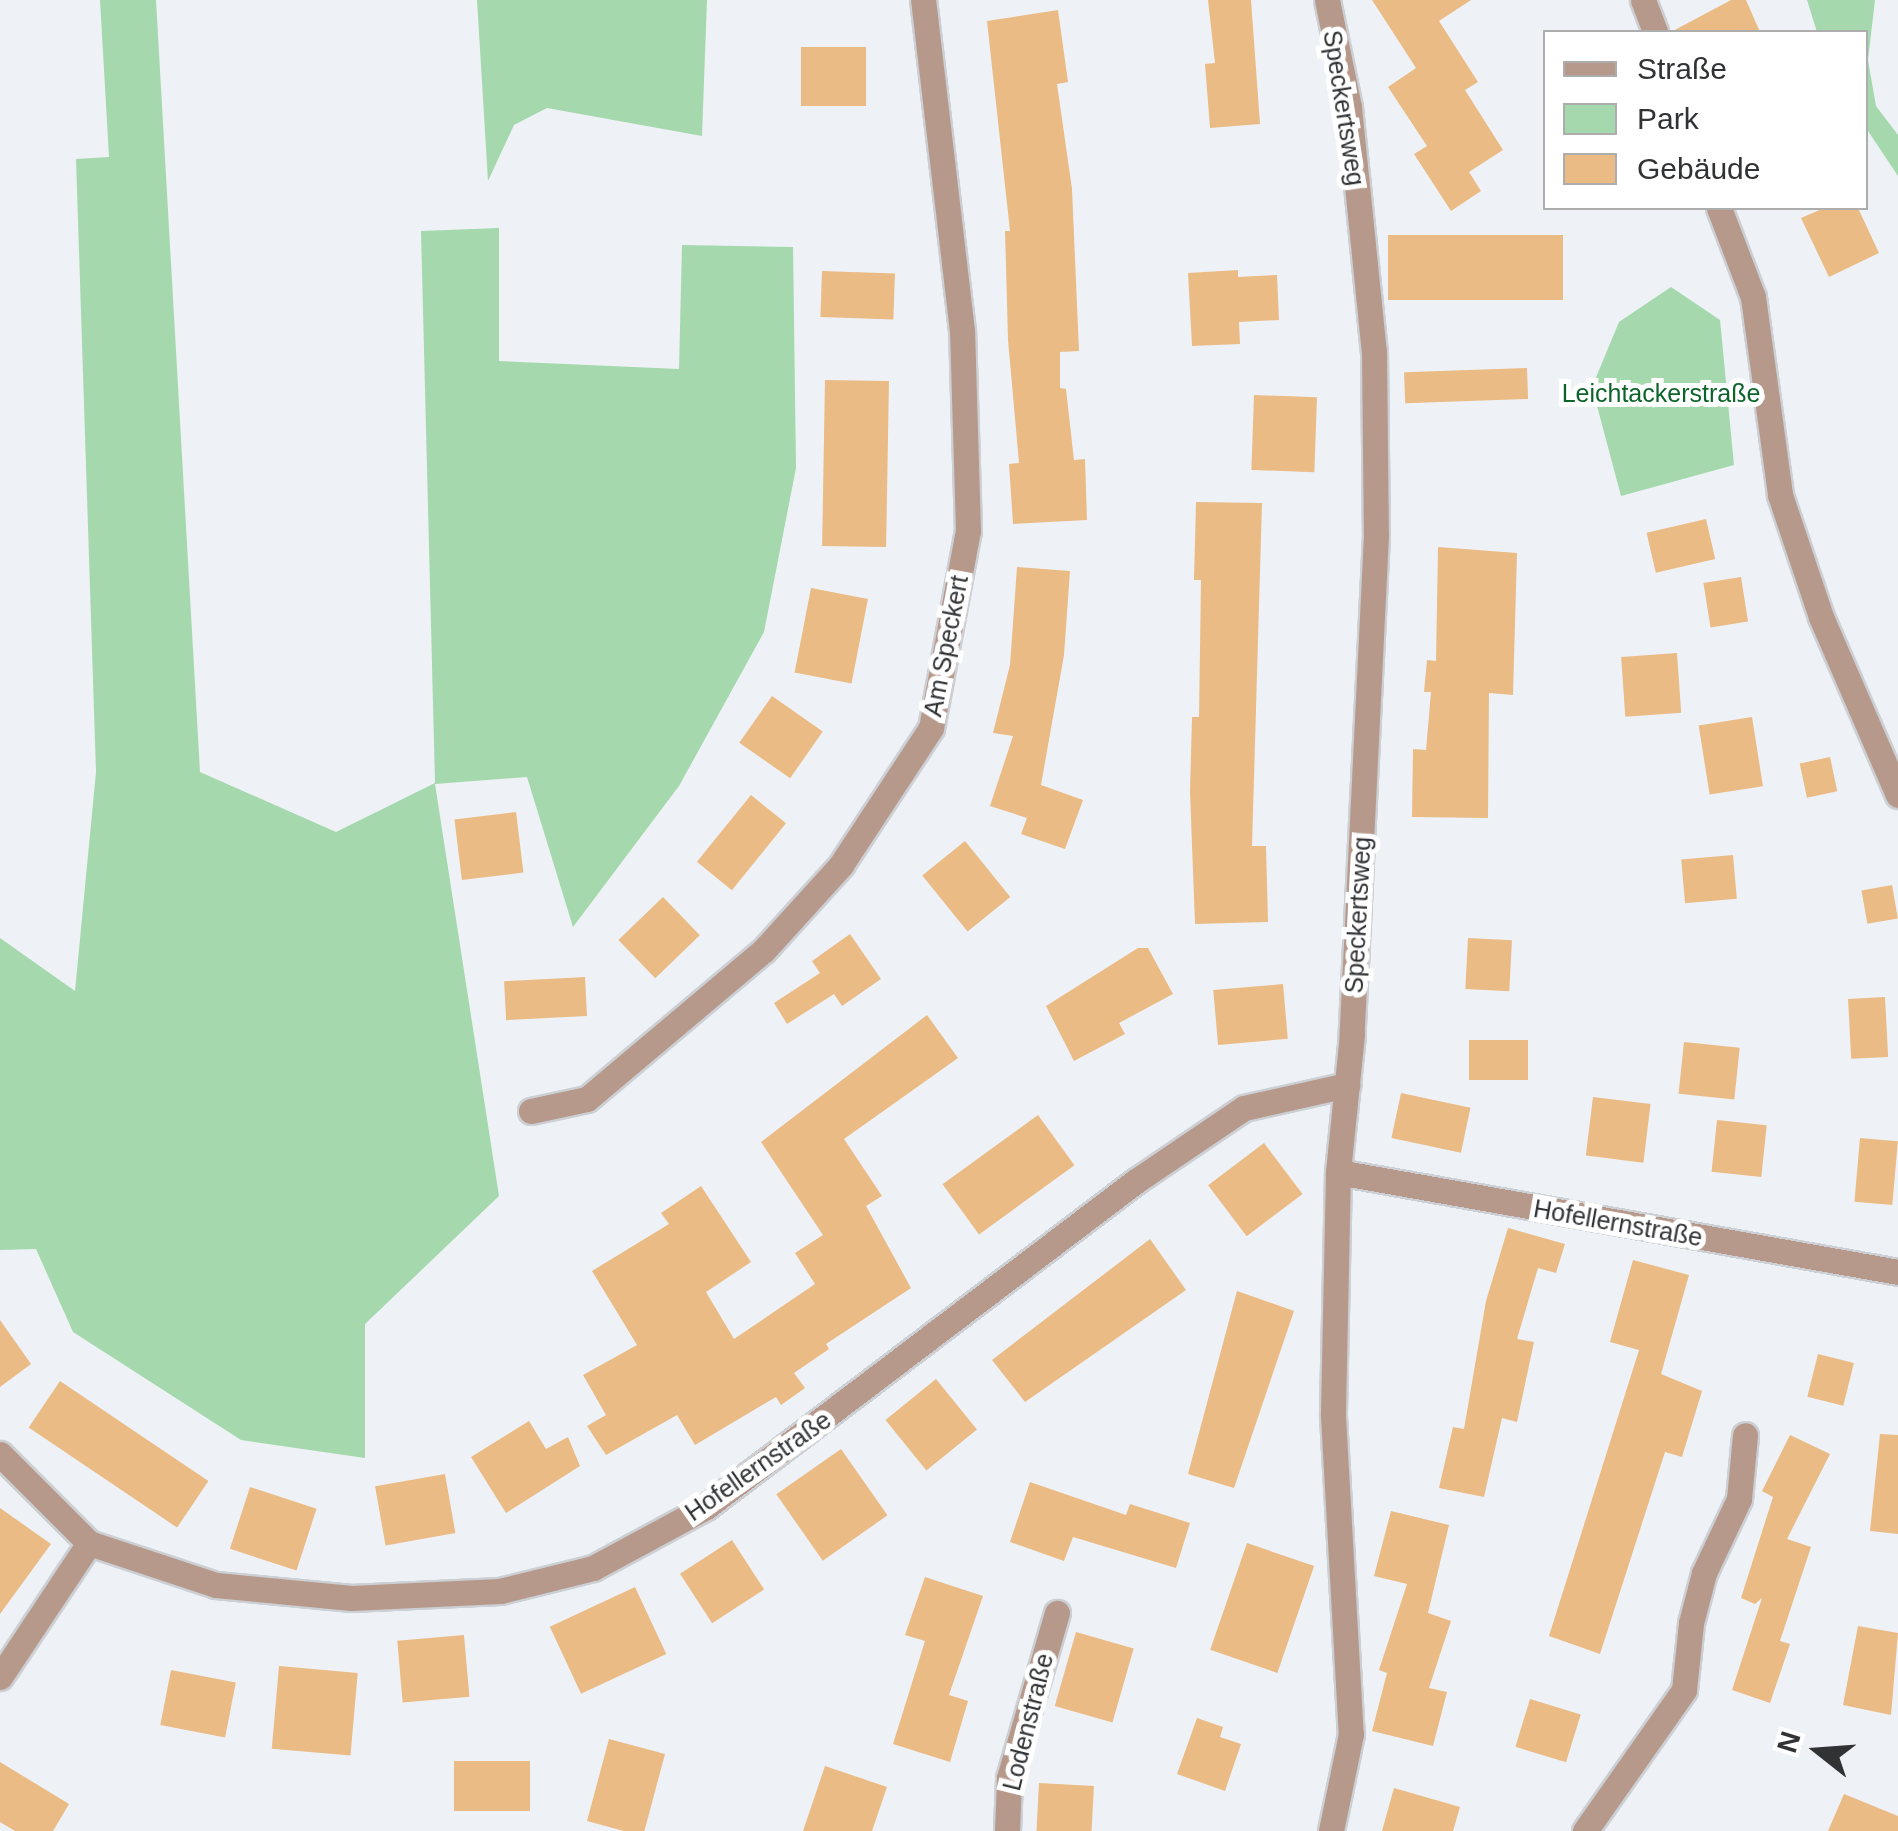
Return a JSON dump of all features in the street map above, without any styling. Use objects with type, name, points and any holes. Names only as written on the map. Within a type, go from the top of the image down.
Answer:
[{"type":"street","name":"Am Speckert","points":[[531,1111],[587,1099],[764,950],[841,865],[931,728],[968,530],[962,331],[923,0]]},
{"type":"street","name":"Speckertsweg","points":[[1326,0],[1350,107],[1374,369],[1376,535],[1347,1084],[1338,1172],[1333,1416],[1351,1734],[1331,1831]]},
{"type":"street","points":[[1643,0],[1654,30]]},
{"type":"street","points":[[1721,210],[1752,297],[1780,496],[1821,617],[1898,795]]},
{"type":"street","name":"Hofellernstraße","points":[[0,1454],[89,1542],[216,1585],[351,1598],[500,1591],[593,1568],[706,1507],[1136,1181],[1244,1108],[1347,1084]]},
{"type":"street","name":"Hofellernstraße","points":[[1338,1172],[1898,1272]]},
{"type":"street","points":[[1585,1831],[1684,1690],[1691,1623],[1704,1573],[1739,1499],[1745,1435]]},
{"type":"street","points":[[0,1677],[89,1542]]},
{"type":"street","name":"Lodenstraße","points":[[1007,1831],[1009,1778],[1057,1614]]},
{"type":"green space","points":[[100,0],[156,0],[200,772],[336,832],[435,783],[421,231],[499,228],[499,361],[679,369],[682,245],[793,247],[796,468],[764,632],[679,786],[573,927],[527,777],[435,784],[499,1196],[365,1324],[365,1458],[241,1440],[73,1332],[36,1249],[0,1250],[0,938],[75,991],[96,772],[76,159],[109,157]]},
{"type":"green space","points":[[477,0],[707,0],[702,136],[547,108],[514,125],[488,181]]},
{"type":"green space","points":[[1807,0],[1875,0],[1868,60],[1868,30],[1816,30]]},
{"type":"green space","points":[[1868,60],[1876,106],[1898,135],[1898,176],[1868,131]]},
{"type":"green space","name":"Leichtackerstraße","points":[[1671,287],[1720,320],[1734,465],[1621,496],[1592,387],[1619,322]]},
{"type":"building","points":[[1208,0],[1251,0],[1260,124],[1210,128],[1205,64],[1215,63]]},
{"type":"building","points":[[1372,0],[1471,0],[1439,21],[1478,82],[1465,90],[1503,150],[1469,172],[1481,191],[1451,211],[1414,154],[1427,146],[1388,87],[1416,68]]},
{"type":"building","points":[[1731,0],[1746,0],[1759,30],[1675,30]]},
{"type":"building","points":[[1058,10],[1068,82],[1057,84],[1072,189],[1079,351],[1060,352],[1060,388],[1066,389],[1074,460],[1085,459],[1087,520],[1013,524],[1009,464],[1019,463],[1008,340],[1005,231],[1010,231],[987,21]]},
{"type":"building","points":[[801,47],[866,47],[866,106],[801,106]]},
{"type":"building","points":[[1819,210],[1859,210],[1879,253],[1829,277],[1801,218]]},
{"type":"building","points":[[1388,235],[1563,235],[1563,300],[1388,300]]},
{"type":"building","points":[[1238,270],[1238,277],[1277,275],[1279,320],[1239,322],[1240,344],[1192,346],[1188,273]]},
{"type":"building","points":[[822,271],[895,274],[893,320],[820,317]]},
{"type":"building","points":[[1527,368],[1528,399],[1405,403],[1404,372]]},
{"type":"building","points":[[825,380],[889,381],[886,547],[822,546]]},
{"type":"building","points":[[1254,395],[1317,397],[1314,472],[1251,470]]},
{"type":"building","points":[[1196,502],[1262,503],[1252,846],[1266,846],[1268,922],[1195,924],[1190,792],[1192,717],[1199,717],[1201,580],[1194,580]]},
{"type":"building","points":[[1706,519],[1715,559],[1656,573],[1647,533]]},
{"type":"building","points":[[1438,547],[1517,553],[1513,695],[1489,693],[1488,818],[1412,817],[1413,749],[1426,750],[1431,692],[1424,692],[1427,660],[1436,661]]},
{"type":"building","points":[[1017,567],[1070,571],[1064,655],[1041,785],[1083,800],[1065,849],[1021,834],[1027,818],[990,806],[1013,736],[993,733],[1010,665]]},
{"type":"building","points":[[1741,577],[1748,621],[1711,627],[1703,583]]},
{"type":"building","points":[[811,588],[868,599],[852,683],[795,672]]},
{"type":"building","points":[[1677,653],[1681,713],[1625,717],[1621,657]]},
{"type":"building","points":[[772,696],[823,732],[790,778],[739,743]]},
{"type":"building","points":[[1752,717],[1763,786],[1710,795],[1699,725]]},
{"type":"building","points":[[1830,757],[1837,791],[1807,798],[1800,763]]},
{"type":"building","points":[[751,795],[786,823],[732,890],[697,862]]},
{"type":"building","points":[[516,812],[523,873],[462,880],[454,820]]},
{"type":"building","points":[[965,841],[1010,897],[968,932],[922,876]]},
{"type":"building","points":[[1733,855],[1737,899],[1685,903],[1681,860]]},
{"type":"building","points":[[1892,885],[1898,918],[1867,924],[1861,890]]},
{"type":"building","points":[[663,897],[700,935],[655,978],[618,940]]},
{"type":"building","points":[[850,934],[881,979],[842,1006],[834,994],[787,1024],[774,1003],[820,973],[812,961]]},
{"type":"building","points":[[1468,938],[1512,940],[1509,991],[1465,989]]},
{"type":"building","points":[[1138,948],[1148,948],[1173,994],[1119,1023],[1125,1034],[1074,1061],[1046,1006]]},
{"type":"building","points":[[585,977],[587,1016],[506,1020],[504,981]]},
{"type":"building","points":[[1283,984],[1288,1039],[1218,1045],[1213,990]]},
{"type":"building","points":[[1885,997],[1888,1057],[1851,1059],[1848,999]]},
{"type":"building","points":[[927,1015],[958,1058],[844,1139],[882,1196],[866,1206],[911,1288],[826,1344],[829,1349],[794,1373],[805,1388],[781,1405],[776,1397],[695,1445],[677,1415],[606,1455],[587,1426],[606,1415],[583,1375],[637,1345],[592,1271],[669,1224],[661,1213],[701,1186],[751,1262],[706,1292],[734,1339],[815,1284],[795,1253],[823,1235],[761,1142]]},
{"type":"building","points":[[1469,1040],[1528,1040],[1528,1080],[1469,1080]]},
{"type":"building","points":[[1684,1042],[1740,1048],[1734,1100],[1679,1094]]},
{"type":"building","points":[[1401,1093],[1470,1108],[1461,1153],[1391,1138]]},
{"type":"building","points":[[1593,1097],[1651,1104],[1643,1163],[1586,1156]]},
{"type":"building","points":[[1038,1115],[1074,1165],[979,1235],[943,1184]]},
{"type":"building","points":[[1717,1120],[1767,1125],[1761,1177],[1712,1172]]},
{"type":"building","points":[[1860,1138],[1898,1141],[1892,1205],[1854,1202]]},
{"type":"building","points":[[1264,1143],[1303,1194],[1247,1236],[1208,1185]]},
{"type":"building","points":[[1508,1228],[1565,1244],[1556,1273],[1538,1268],[1517,1339],[1534,1342],[1517,1422],[1502,1418],[1484,1497],[1439,1488],[1453,1427],[1464,1429],[1486,1301]]},
{"type":"building","points":[[1150,1239],[1186,1290],[1025,1402],[992,1360]]},
{"type":"building","points":[[1633,1260],[1689,1275],[1661,1374],[1702,1391],[1682,1457],[1665,1452],[1600,1654],[1549,1636],[1639,1350],[1610,1342]]},
{"type":"building","points":[[1237,1291],[1294,1311],[1234,1488],[1188,1474]]},
{"type":"building","points":[[0,1320],[31,1364],[0,1387]]},
{"type":"building","points":[[1818,1354],[1854,1363],[1843,1406],[1807,1397]]},
{"type":"building","points":[[936,1379],[977,1430],[926,1470],[885,1420]]},
{"type":"building","points":[[60,1381],[208,1481],[177,1528],[29,1427]]},
{"type":"building","points":[[529,1421],[546,1449],[568,1437],[580,1466],[506,1513],[471,1457]]},
{"type":"building","points":[[1880,1434],[1898,1435],[1898,1534],[1870,1531]]},
{"type":"building","points":[[1790,1435],[1830,1454],[1787,1539],[1811,1547],[1780,1641],[1790,1644],[1770,1703],[1732,1690],[1762,1598],[1755,1604],[1741,1598],[1773,1497],[1762,1491]]},
{"type":"building","points":[[841,1449],[887,1515],[823,1561],[776,1494]]},
{"type":"building","points":[[445,1474],[455,1533],[385,1545],[375,1486]]},
{"type":"building","points":[[1030,1482],[1126,1515],[1130,1504],[1190,1523],[1176,1568],[1073,1537],[1064,1561],[1010,1542]]},
{"type":"building","points":[[250,1487],[317,1509],[296,1570],[230,1549]]},
{"type":"building","points":[[0,1508],[51,1544],[0,1614]]},
{"type":"building","points":[[1391,1511],[1449,1525],[1428,1613],[1451,1621],[1429,1688],[1447,1692],[1433,1746],[1372,1731],[1387,1673],[1379,1670],[1407,1584],[1374,1576]]},
{"type":"building","points":[[732,1540],[764,1589],[712,1623],[680,1574]]},
{"type":"building","points":[[1247,1543],[1314,1566],[1277,1673],[1210,1650]]},
{"type":"building","points":[[925,1577],[983,1596],[949,1695],[968,1701],[950,1762],[893,1744],[925,1641],[905,1635]]},
{"type":"building","points":[[635,1587],[666,1654],[581,1694],[550,1627]]},
{"type":"building","points":[[1858,1626],[1898,1633],[1891,1715],[1843,1705]]},
{"type":"building","points":[[1076,1632],[1134,1649],[1112,1723],[1055,1706]]},
{"type":"building","points":[[464,1635],[469,1697],[403,1703],[397,1641]]},
{"type":"building","points":[[279,1666],[358,1673],[350,1756],[272,1749]]},
{"type":"building","points":[[171,1670],[236,1683],[225,1738],[160,1725]]},
{"type":"building","points":[[1530,1699],[1581,1714],[1566,1762],[1515,1747]]},
{"type":"building","points":[[1197,1718],[1223,1727],[1220,1737],[1241,1744],[1225,1791],[1177,1774]]},
{"type":"building","points":[[609,1739],[665,1754],[644,1831],[624,1831],[587,1821]]},
{"type":"building","points":[[454,1761],[530,1761],[530,1811],[454,1811]]},
{"type":"building","points":[[0,1762],[69,1804],[53,1831],[15,1831],[0,1822]]},
{"type":"building","points":[[825,1766],[887,1787],[872,1831],[803,1831]]},
{"type":"building","points":[[1039,1783],[1094,1786],[1092,1831],[1036,1831]]},
{"type":"building","points":[[1394,1788],[1460,1807],[1453,1831],[1382,1831]]},
{"type":"building","points":[[1844,1794],[1898,1816],[1898,1831],[1828,1831]]}]
